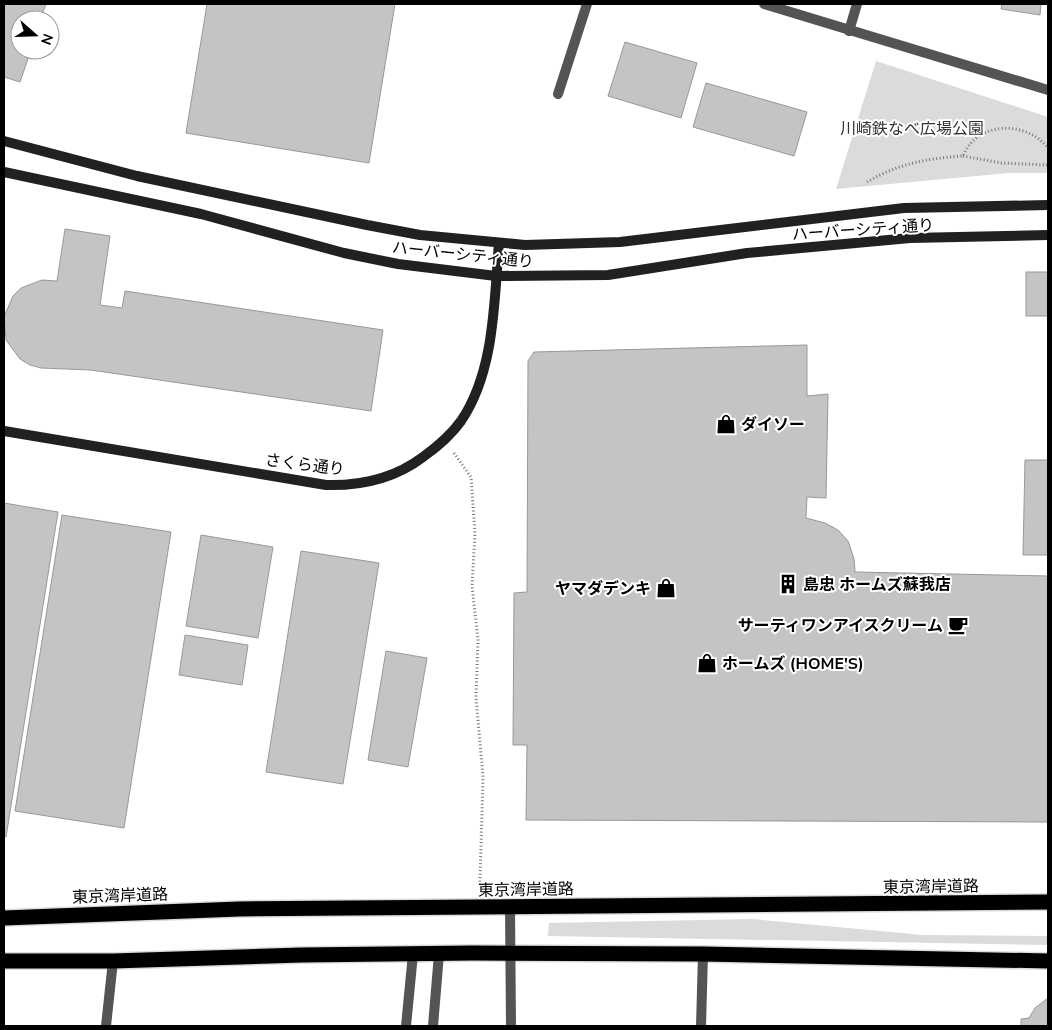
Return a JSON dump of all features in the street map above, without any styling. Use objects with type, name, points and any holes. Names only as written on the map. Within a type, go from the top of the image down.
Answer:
[{"type":"highway","name":"東京湾岸道路","points":[[4,918],[239,908],[1048,902]]},
{"type":"highway","points":[[4,960],[113,961],[302,955],[413,954],[703,954],[1048,961]]},
{"type":"street","points":[[558,94],[587,4]]},
{"type":"street","points":[[764,4],[1048,90]]},
{"type":"street","points":[[849,31],[857,4]]},
{"type":"street","name":"ハーバーシティ通り","points":[[4,141],[137,176],[234,198],[420,235],[500,243],[551,245],[620,242],[904,208],[1048,205]]},
{"type":"street","name":"ハーバーシティ通り","points":[[4,172],[201,214],[344,254],[398,264],[496,276],[608,275],[766,251],[910,238],[1048,235]]},
{"type":"street","name":"さくら通り","points":[[4,431],[326,485],[358,484],[386,478],[418,461],[462,420],[476,391],[485,362],[500,243]]},
{"type":"street","points":[[510,907],[511,1026]]},
{"type":"street","points":[[406,1026],[413,954]]},
{"type":"street","points":[[433,1026],[439,954]]},
{"type":"street","points":[[701,1026],[703,954]]},
{"type":"street","points":[[106,1026],[113,961]]},
{"type":"path","points":[[963,156],[967,146],[975,137],[995,129],[1019,129],[1038,137],[1048,148]]},
{"type":"path","points":[[868,182],[882,173],[907,164],[934,158],[963,156],[1001,163],[1048,165]]},
{"type":"path","points":[[454,453],[471,477],[475,533],[472,586],[478,640],[476,697],[484,777],[480,882]]},
{"type":"green space","name":"川崎鉄なべ広場公園","points":[[876,61],[1048,117],[1048,173],[1009,173],[836,189]]},
{"type":"green space","points":[[752,919],[923,935],[1048,936],[1048,945],[548,936],[549,923]]},
{"type":"building","points":[[4,4],[46,4],[44,10],[10,10],[10,60],[28,60],[20,82],[4,77]]},
{"type":"building","points":[[207,4],[395,4],[369,163],[186,133]]},
{"type":"building","points":[[1002,4],[1041,4],[1040,15],[1001,9]]},
{"type":"building","points":[[625,42],[697,63],[681,118],[608,96]]},
{"type":"building","points":[[706,83],[807,112],[794,156],[693,127]]},
{"type":"building","points":[[65,229],[110,236],[100,305],[122,308],[125,291],[383,330],[371,411],[91,370],[41,368],[30,365],[20,359],[6,340],[4,317],[13,296],[21,288],[42,280],[57,281]]},
{"type":"building","points":[[1026,272],[1048,272],[1048,316],[1026,316]]},
{"type":"building","name":"島忠 ホームズ蘇我店","points":[[807,345],[807,396],[828,394],[826,498],[807,497],[806,518],[825,523],[838,530],[848,541],[854,559],[855,572],[1048,576],[1048,822],[526,820],[527,745],[513,745],[514,593],[527,592],[528,361],[534,352]]},
{"type":"building","points":[[1025,460],[1048,460],[1048,555],[1023,555]]},
{"type":"building","points":[[4,503],[58,512],[6,837],[4,837]]},
{"type":"building","points":[[62,515],[171,532],[124,828],[15,811]]},
{"type":"building","points":[[201,535],[273,547],[258,638],[186,626]]},
{"type":"building","points":[[301,551],[379,563],[343,784],[266,772]]},
{"type":"building","points":[[185,635],[248,645],[242,685],[179,675]]},
{"type":"building","points":[[386,651],[427,658],[408,767],[368,760]]},
{"type":"building","points":[[1048,998],[1048,1026],[1021,1026],[1021,1019],[1029,1018],[1035,1008]]},
{"type":"place","name":"ダイソー","points":[[726,424]]},
{"type":"place","name":"島忠 ホームズ蘇我店","points":[[788,584]]},
{"type":"place","name":"ヤマダデンキ","points":[[666,588]]},
{"type":"place","name":"サーティワンアイスクリーム","points":[[958,625]]},
{"type":"place","name":"ホームズ (HOME'S)","points":[[707,663]]}]
